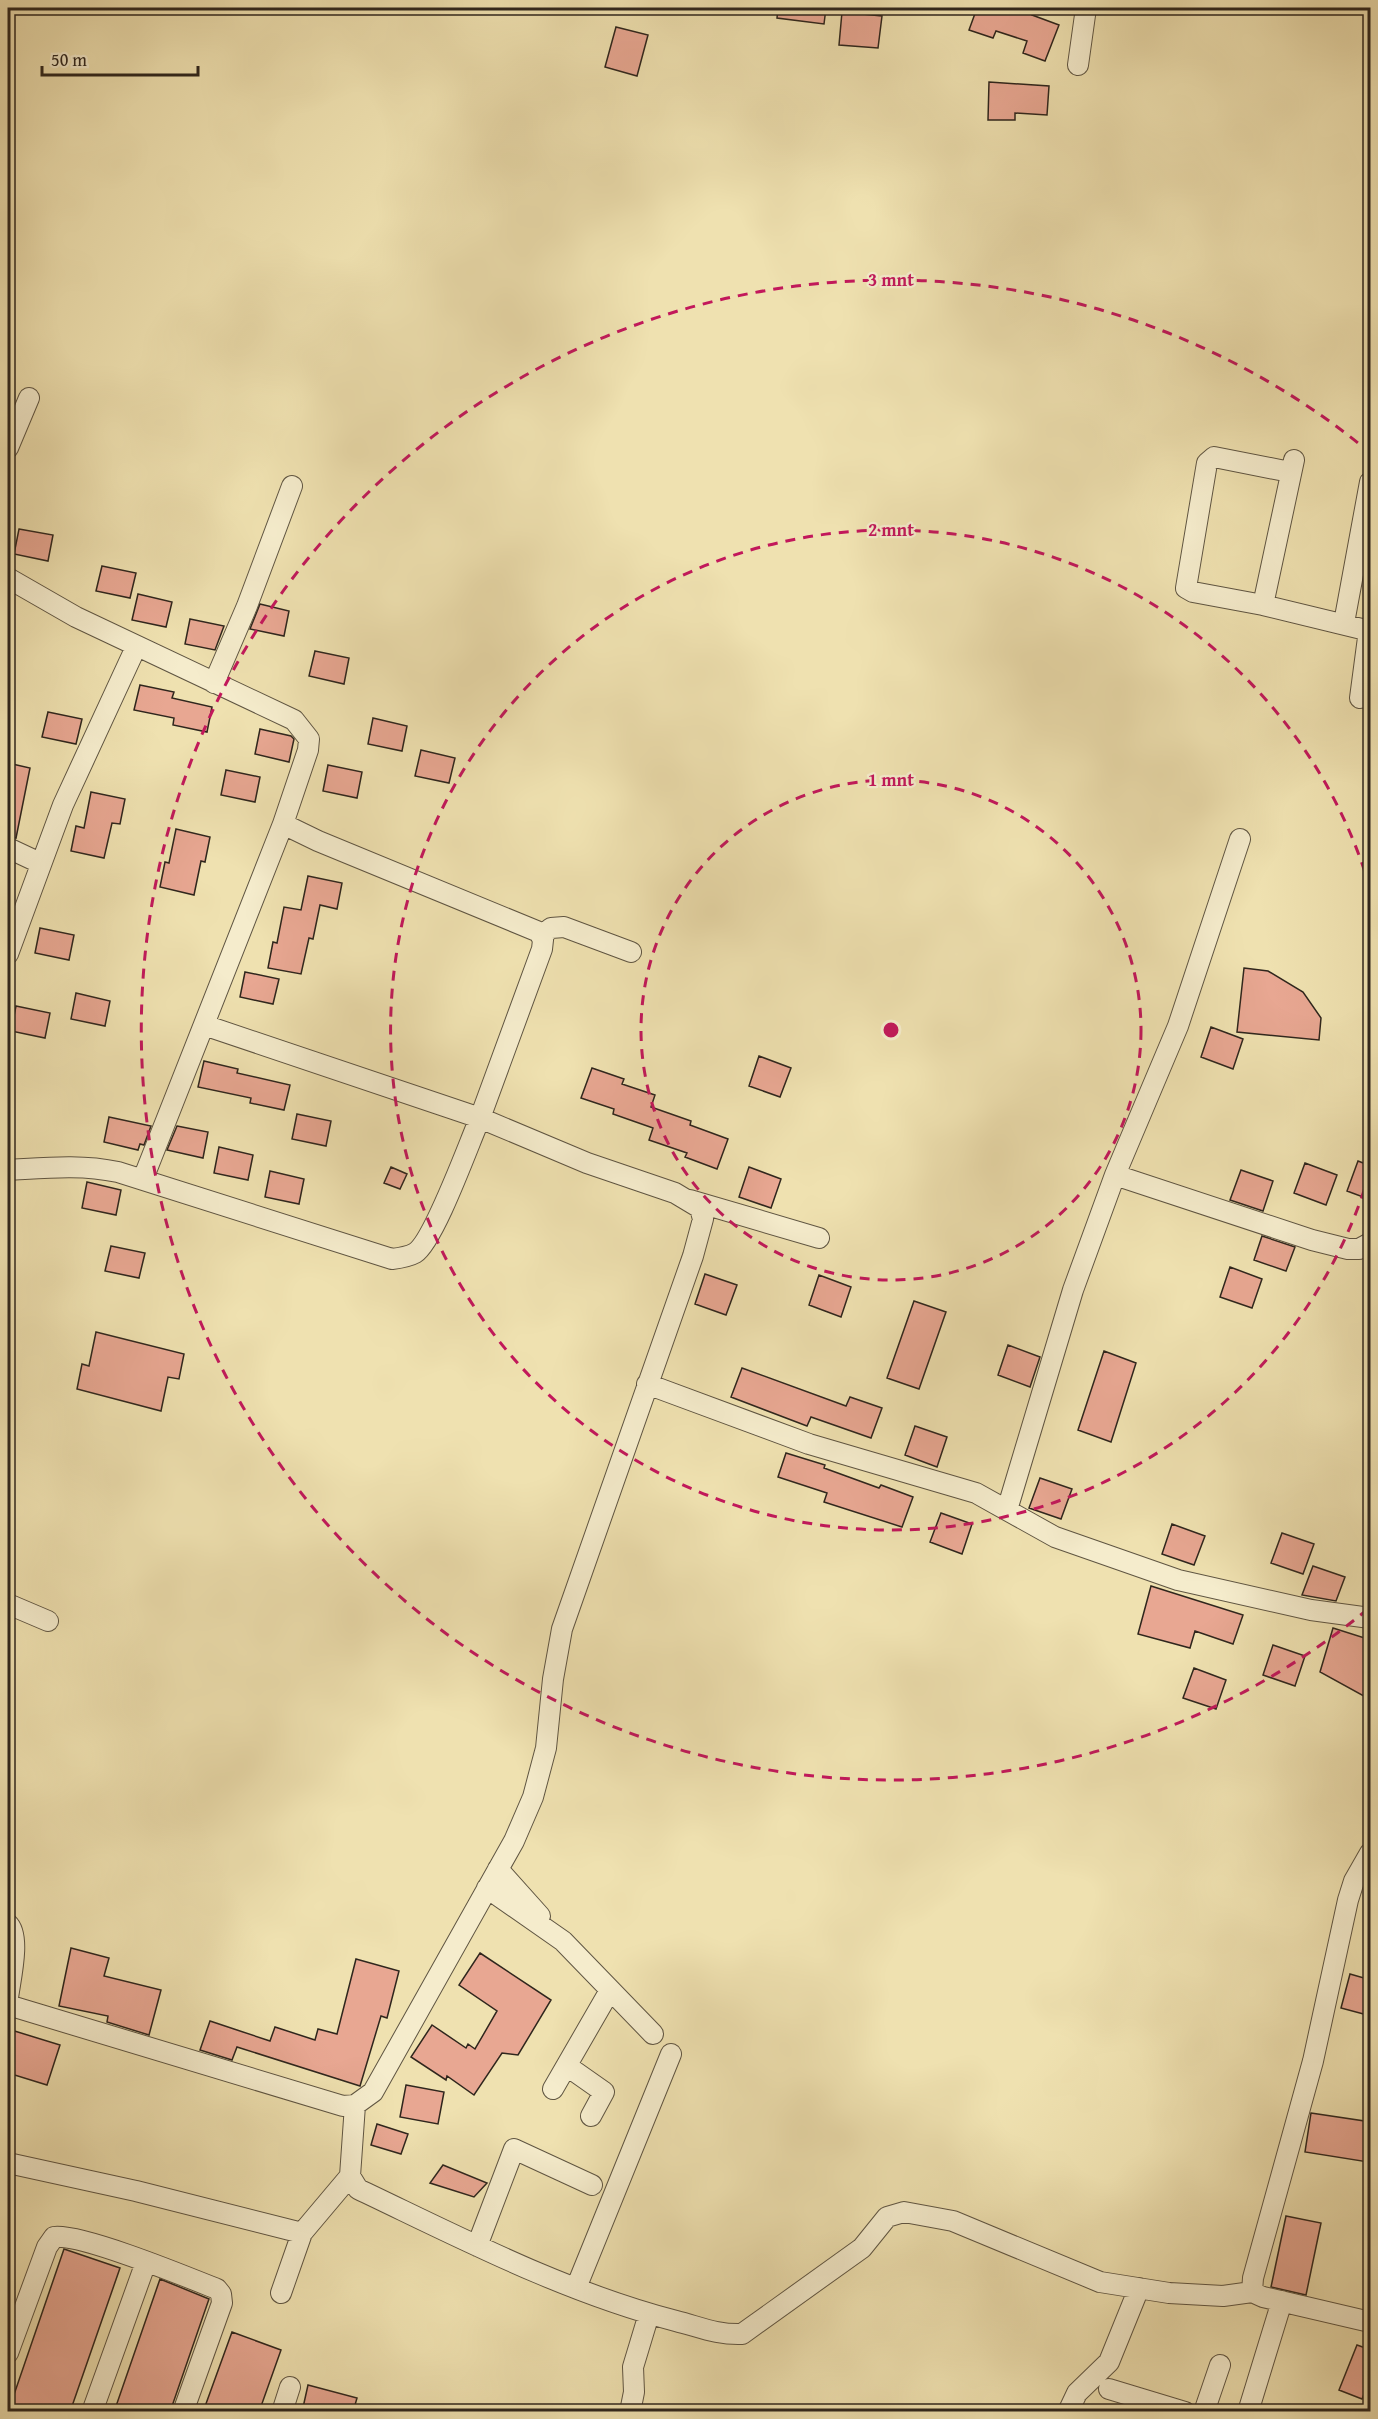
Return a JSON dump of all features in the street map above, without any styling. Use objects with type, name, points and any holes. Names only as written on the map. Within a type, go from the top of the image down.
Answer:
[{"type":"street","points":[[1078,65],[1086,8]]},
{"type":"street","points":[[8,448],[29,398]]},
{"type":"street","points":[[1263,605],[1292,466],[1214,458],[1207,462],[1186,588],[1193,592],[1263,605],[1370,630],[1360,698]]},
{"type":"street","points":[[1344,623],[1371,482]]},
{"type":"street","points":[[214,683],[247,606],[292,486]]},
{"type":"street","points":[[8,578],[76,618],[294,720],[304,729],[309,739],[308,750],[283,824],[142,1179]]},
{"type":"street","points":[[8,954],[63,805],[136,647]]},
{"type":"street","points":[[8,1170],[73,1166],[118,1172],[392,1259],[404,1257],[421,1248],[434,1225],[480,1118],[542,949],[541,936],[534,929],[522,923],[444,894],[283,824]]},
{"type":"street","points":[[1007,1510],[1073,1290],[1115,1175],[1178,1026],[1240,839]]},
{"type":"street","points":[[8,848],[40,863]]},
{"type":"street","points":[[541,936],[551,928],[564,927],[631,952]]},
{"type":"street","points":[[204,1025],[480,1118],[587,1163],[690,1200],[819,1238]]},
{"type":"street","points":[[1115,1175],[1348,1250],[1359,1249],[1371,1243]]},
{"type":"street","points":[[8,2005],[343,2106],[355,2105],[373,2092],[514,1841],[533,1797],[546,1748],[553,1679],[562,1629],[701,1233],[703,1219],[700,1208],[690,1200]]},
{"type":"street","points":[[647,1384],[809,1444],[976,1493],[1055,1537],[1178,1580],[1311,1610],[1371,1618]]},
{"type":"street","points":[[8,1604],[48,1621]]},
{"type":"street","points":[[1252,2292],[1253,2278],[1313,2061],[1348,1900],[1354,1881],[1371,1853]]},
{"type":"street","points":[[498,1869],[609,1992],[653,2034]]},
{"type":"street","points":[[488,1888],[563,1941]]},
{"type":"street","points":[[8,1924],[11,1927],[14,1942],[8,1998]]},
{"type":"street","points":[[553,2089],[609,1992]]},
{"type":"street","points":[[576,2288],[671,2054]]},
{"type":"street","points":[[567,2066],[604,2092],[591,2115]]},
{"type":"street","points":[[355,2105],[350,2176],[358,2189],[477,2246],[576,2288],[649,2314],[720,2335],[742,2334],[862,2248],[886,2217],[904,2212],[953,2221],[1100,2282],[1169,2293],[1223,2296],[1252,2292],[1263,2297],[1371,2322]]},
{"type":"street","points":[[477,2246],[514,2149],[592,2185]]},
{"type":"street","points":[[8,2163],[159,2197],[302,2233]]},
{"type":"street","points":[[281,2293],[302,2233],[350,2176]]},
{"type":"street","points":[[8,2353],[47,2247],[54,2237],[71,2238],[146,2262],[217,2289],[221,2294],[222,2303],[183,2412]]},
{"type":"street","points":[[92,2412],[146,2262]]},
{"type":"street","points":[[1068,2412],[1077,2393],[1109,2362],[1139,2288]]},
{"type":"street","points":[[1248,2412],[1282,2301]]},
{"type":"street","points":[[630,2412],[634,2392],[633,2367],[649,2314]]},
{"type":"street","points":[[1204,2412],[1220,2366]]},
{"type":"street","points":[[282,2412],[290,2387]]},
{"type":"street","points":[[1109,2389],[1185,2412]]},
{"type":"building","points":[[778,8],[826,8],[824,24],[777,18]]},
{"type":"building","points":[[977,8],[1035,8],[1032,15],[1059,25],[1045,61],[1023,53],[1027,41],[996,31],[993,38],[969,30]]},
{"type":"building","points":[[842,12],[882,16],[878,48],[839,45]]},
{"type":"building","points":[[616,27],[648,35],[637,76],[605,67]]},
{"type":"building","points":[[989,82],[1049,86],[1047,115],[1015,113],[1015,120],[988,120]]},
{"type":"building","points":[[19,529],[53,535],[48,561],[14,554]]},
{"type":"building","points":[[102,566],[136,573],[130,598],[96,591]]},
{"type":"building","points":[[138,594],[172,602],[166,627],[132,620]]},
{"type":"building","points":[[260,604],[289,611],[284,636],[250,629]]},
{"type":"building","points":[[190,619],[224,626],[215,650],[185,644]]},
{"type":"building","points":[[315,651],[349,658],[344,684],[309,676]]},
{"type":"building","points":[[140,685],[174,692],[172,698],[212,707],[207,732],[173,725],[174,718],[134,710]]},
{"type":"building","points":[[48,712],[82,719],[76,744],[42,737]]},
{"type":"building","points":[[373,718],[407,726],[402,751],[368,744]]},
{"type":"building","points":[[260,729],[291,736],[294,739],[289,762],[255,754]]},
{"type":"building","points":[[421,750],[455,758],[449,783],[415,776]]},
{"type":"building","points":[[8,763],[30,768],[16,838],[8,836]]},
{"type":"building","points":[[328,765],[362,772],[357,798],[323,791]]},
{"type":"building","points":[[226,770],[260,777],[255,802],[221,795]]},
{"type":"building","points":[[91,792],[125,799],[120,824],[112,823],[104,858],[71,851],[76,826],[84,828]]},
{"type":"building","points":[[176,829],[210,837],[205,862],[201,861],[194,895],[160,887],[165,862],[169,863]]},
{"type":"building","points":[[308,876],[342,883],[337,909],[320,905],[313,939],[309,938],[301,974],[268,968],[273,942],[277,943],[284,907],[301,910]]},
{"type":"building","points":[[40,928],[74,935],[69,960],[35,953]]},
{"type":"building","points":[[1244,968],[1268,971],[1303,992],[1321,1018],[1319,1040],[1237,1032]]},
{"type":"building","points":[[245,972],[279,979],[273,1004],[240,997]]},
{"type":"building","points":[[76,993],[110,1001],[105,1026],[71,1019]]},
{"type":"building","points":[[16,1006],[50,1013],[45,1038],[11,1031]]},
{"type":"building","points":[[1211,1027],[1243,1039],[1233,1069],[1201,1057]]},
{"type":"building","points":[[759,1056],[791,1068],[780,1097],[749,1086]]},
{"type":"building","points":[[204,1061],[238,1069],[237,1073],[290,1085],[284,1110],[250,1103],[251,1098],[198,1087]]},
{"type":"building","points":[[592,1068],[624,1079],[622,1084],[655,1095],[651,1107],[691,1121],[690,1125],[728,1139],[717,1169],[685,1157],[687,1153],[649,1140],[653,1128],[613,1114],[614,1109],[581,1098]]},
{"type":"building","points":[[297,1114],[331,1121],[326,1146],[292,1139]]},
{"type":"building","points":[[109,1117],[151,1126],[144,1145],[140,1144],[138,1150],[104,1142]]},
{"type":"building","points":[[177,1126],[208,1132],[203,1158],[167,1150]]},
{"type":"building","points":[[219,1147],[253,1155],[248,1180],[214,1173]]},
{"type":"building","points":[[1358,1161],[1371,1166],[1371,1200],[1347,1191]]},
{"type":"building","points":[[1305,1163],[1337,1175],[1326,1205],[1294,1193]]},
{"type":"building","points":[[391,1167],[407,1174],[400,1189],[384,1183]]},
{"type":"building","points":[[749,1167],[781,1179],[771,1208],[739,1197]]},
{"type":"building","points":[[1241,1170],[1273,1181],[1263,1211],[1230,1200]]},
{"type":"building","points":[[270,1171],[304,1179],[299,1204],[265,1197]]},
{"type":"building","points":[[87,1182],[121,1190],[116,1215],[82,1208]]},
{"type":"building","points":[[1262,1236],[1295,1247],[1286,1271],[1254,1260]]},
{"type":"building","points":[[111,1246],[145,1253],[139,1278],[105,1271]]},
{"type":"building","points":[[1230,1267],[1262,1279],[1252,1308],[1220,1297]]},
{"type":"building","points":[[705,1274],[737,1285],[726,1315],[695,1304]]},
{"type":"building","points":[[819,1275],[851,1287],[841,1317],[809,1305]]},
{"type":"building","points":[[914,1301],[946,1312],[919,1389],[887,1378]]},
{"type":"building","points":[[96,1332],[184,1354],[179,1379],[168,1377],[161,1411],[77,1389],[82,1364],[89,1366]]},
{"type":"building","points":[[1008,1345],[1040,1357],[1030,1387],[998,1375]]},
{"type":"building","points":[[1104,1351],[1136,1363],[1111,1442],[1078,1430]]},
{"type":"building","points":[[742,1368],[846,1406],[850,1397],[882,1408],[871,1438],[811,1417],[807,1426],[731,1397]]},
{"type":"building","points":[[915,1426],[947,1437],[937,1467],[905,1455]]},
{"type":"building","points":[[786,1453],[825,1465],[824,1468],[879,1488],[881,1485],[913,1497],[902,1527],[824,1502],[827,1493],[778,1477]]},
{"type":"building","points":[[1040,1478],[1072,1489],[1061,1519],[1029,1508]]},
{"type":"building","points":[[941,1513],[972,1524],[962,1554],[930,1542]]},
{"type":"building","points":[[1172,1524],[1205,1536],[1194,1565],[1162,1554]]},
{"type":"building","points":[[1282,1533],[1314,1544],[1303,1574],[1271,1563]]},
{"type":"building","points":[[1313,1566],[1345,1577],[1336,1601],[1302,1595]]},
{"type":"building","points":[[1151,1586],[1243,1615],[1233,1644],[1195,1631],[1190,1648],[1138,1634]]},
{"type":"building","points":[[1333,1628],[1371,1640],[1371,1700],[1320,1672]]},
{"type":"building","points":[[1273,1645],[1305,1656],[1295,1686],[1263,1675]]},
{"type":"building","points":[[1194,1668],[1226,1680],[1216,1709],[1183,1698]]},
{"type":"building","points":[[71,1948],[109,1958],[104,1976],[161,1990],[149,2035],[107,2022],[108,2016],[59,2006]]},
{"type":"building","points":[[480,1953],[551,2000],[518,2055],[502,2053],[474,2095],[447,2076],[446,2080],[411,2057],[432,2025],[466,2048],[468,2044],[475,2049],[497,2011],[459,1985]]},
{"type":"building","points":[[356,1959],[399,1971],[387,2018],[381,2016],[360,2086],[237,2047],[232,2060],[200,2050],[210,2021],[270,2041],[275,2027],[315,2040],[318,2029],[337,2034]]},
{"type":"building","points":[[1350,1974],[1371,1980],[1371,2016],[1341,2008]]},
{"type":"building","points":[[8,2029],[60,2045],[47,2085],[8,2073]]},
{"type":"building","points":[[406,2085],[444,2092],[438,2124],[400,2117]]},
{"type":"building","points":[[1311,2113],[1371,2122],[1368,2162],[1305,2152]]},
{"type":"building","points":[[377,2124],[408,2134],[401,2154],[371,2145]]},
{"type":"building","points":[[443,2165],[487,2183],[474,2197],[430,2183]]},
{"type":"building","points":[[1286,2216],[1321,2223],[1306,2295],[1271,2287]]},
{"type":"building","points":[[64,2249],[120,2268],[70,2412],[8,2412]]},
{"type":"building","points":[[160,2279],[209,2299],[170,2412],[114,2412]]},
{"type":"building","points":[[232,2332],[281,2350],[259,2412],[203,2412]]},
{"type":"building","points":[[1357,2345],[1371,2350],[1371,2377],[1362,2399],[1339,2390]]},
{"type":"building","points":[[308,2385],[357,2398],[353,2412],[302,2412]]}]
